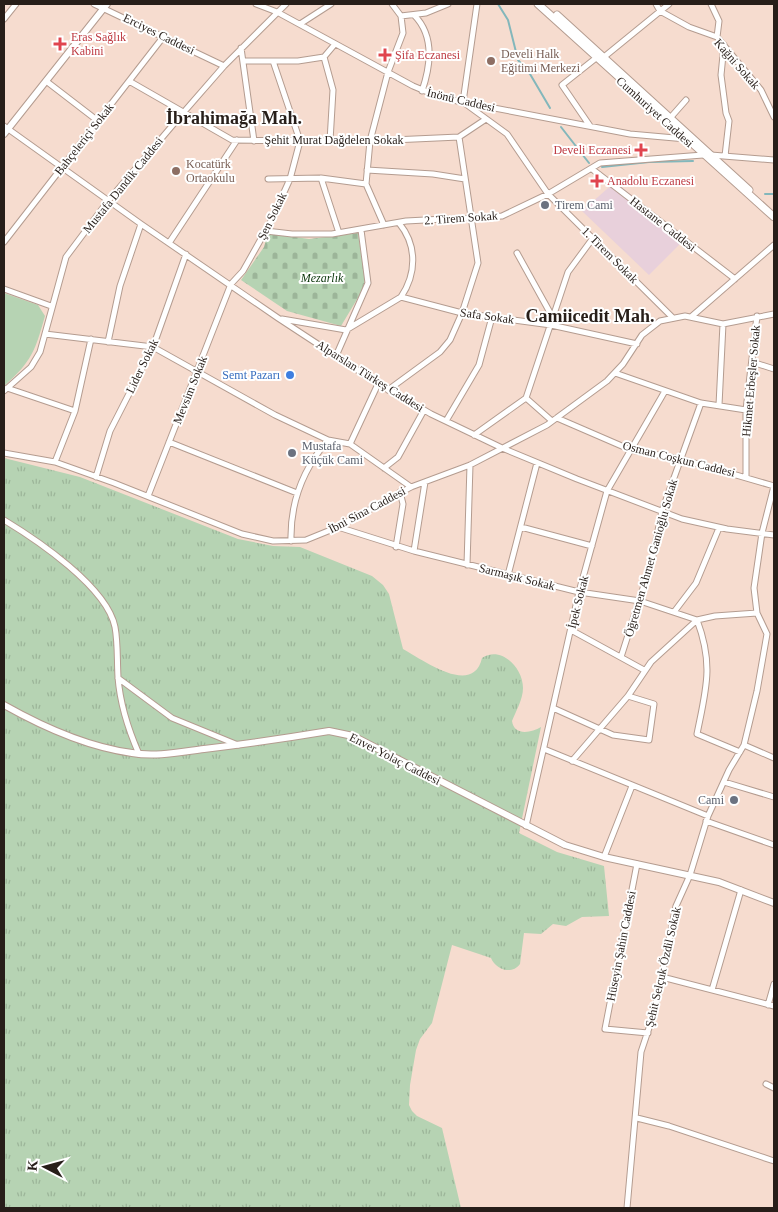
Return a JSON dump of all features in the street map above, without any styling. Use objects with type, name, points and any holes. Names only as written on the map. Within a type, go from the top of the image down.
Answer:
[{"type":"main road","name":"Cumhuriyet Caddesi","points":[[538,4],[671,117],[707,155],[774,216]]},
{"type":"main road","name":"Cumhuriyet Caddesi","points":[[544,4],[686,139],[707,155]]},
{"type":"street","points":[[4,19],[16,4]]},
{"type":"street","name":"Erciyes Caddesi","points":[[94,4],[106,6],[224,66]]},
{"type":"street","name":"İnönü Caddesi","points":[[256,4],[300,24],[422,91],[463,102],[647,137],[686,139]]},
{"type":"street","name":"Mustafa Dandik Caddesi","points":[[5,389],[31,367],[40,352],[51,306],[66,257],[108,201],[183,113],[241,48],[286,4]]},
{"type":"street","points":[[300,24],[332,4]]},
{"type":"street","points":[[384,225],[366,184],[370,141],[388,72],[402,37],[401,16],[392,4]]},
{"type":"street","points":[[401,16],[434,10],[448,4]]},
{"type":"street","points":[[463,102],[477,4]]},
{"type":"street","points":[[656,4],[660,11]]},
{"type":"street","points":[[590,126],[562,85],[669,4]]},
{"type":"street","points":[[711,4],[719,21],[717,37]]},
{"type":"street","points":[[4,134],[6,127],[46,81],[106,6]]},
{"type":"street","name":"Kağni Sokak","points":[[660,11],[689,27],[717,37],[761,90],[774,117]]},
{"type":"street","points":[[414,15],[424,27],[429,42],[428,68],[422,91]]},
{"type":"street","name":"Bahçeleriçi Sokak","points":[[4,242],[164,36]]},
{"type":"street","points":[[243,61],[298,62],[324,57],[335,44]]},
{"type":"street","points":[[724,45],[721,75],[726,113],[730,121],[725,156]]},
{"type":"street","points":[[241,48],[254,140]]},
{"type":"street","points":[[324,57],[333,90],[330,141]]},
{"type":"street","points":[[273,61],[300,141]]},
{"type":"street","points":[[46,81],[98,121]]},
{"type":"street","name":"Şehit Murat Dağdelen Sokak","points":[[129,81],[232,140],[370,141],[459,137]]},
{"type":"street","points":[[671,117],[686,100]]},
{"type":"street","name":"1. Tirem Sokak","points":[[463,102],[507,134],[548,194],[672,317]]},
{"type":"street","points":[[388,390],[440,352],[454,334],[462,313],[478,263],[459,137],[486,119]]},
{"type":"street","name":"Alparslan Türkeş Caddesi","points":[[6,127],[108,201],[278,318],[378,384],[446,422],[537,463],[662,511],[718,528],[774,535]]},
{"type":"street","points":[[169,242],[237,140]]},
{"type":"street","name":"Şen Sokak","points":[[231,284],[243,271],[266,231],[290,179],[300,141]]},
{"type":"street","name":"2. Tirem Sokak","points":[[266,231],[305,234],[339,233],[399,222],[502,216],[548,194],[592,169],[600,162],[707,155],[774,160]]},
{"type":"street","name":"Hastane Caddesi","points":[[592,169],[735,279]]},
{"type":"street","points":[[367,170],[433,174],[465,179]]},
{"type":"street","points":[[321,178],[339,233]]},
{"type":"street","points":[[268,179],[321,178],[366,184]]},
{"type":"street","points":[[278,318],[346,330],[401,297],[410,280],[413,261],[410,241],[399,222]]},
{"type":"street","points":[[108,342],[120,286],[141,224]]},
{"type":"street","points":[[336,356],[368,283],[362,230]]},
{"type":"street","points":[[474,435],[526,398],[568,272],[593,238]]},
{"type":"street","points":[[691,317],[774,245]]},
{"type":"street","name":"Lider Sokak","points":[[96,477],[115,419],[153,347],[186,254]]},
{"type":"street","points":[[517,254],[553,318]]},
{"type":"street","name":"Mevsim Sokak","points":[[148,496],[231,284]]},
{"type":"street","points":[[4,289],[51,306]]},
{"type":"street","name":"Safa Sokak","points":[[401,297],[462,313],[551,324],[636,344]]},
{"type":"street","points":[[719,405],[724,324],[774,314]]},
{"type":"street","name":"Hikmet Erbeşler Sokak","points":[[746,476],[746,410],[757,316]]},
{"type":"street","points":[[446,422],[479,365],[492,317]]},
{"type":"street","name":"İbni Sina Caddesi","points":[[4,452],[55,462],[148,496],[242,534],[264,539],[306,540],[338,527],[400,492],[470,465],[555,420],[586,398],[615,373],[650,327],[672,317],[691,317],[724,324]]},
{"type":"street","points":[[45,334],[153,347],[275,415],[328,440],[350,444],[411,487]]},
{"type":"street","points":[[55,462],[75,411],[91,340]]},
{"type":"street","points":[[752,362],[774,369]]},
{"type":"street","points":[[615,373],[700,403],[746,410]]},
{"type":"street","points":[[350,444],[378,384]]},
{"type":"street","points":[[5,389],[75,411]]},
{"type":"street","name":"İpek Sokak","points":[[526,826],[579,592],[607,491],[665,390]]},
{"type":"street","name":"Osman Coşkun Caddesi","points":[[526,398],[555,420],[631,450],[681,459],[746,476],[774,486]]},
{"type":"street","name":"Öğretmen Ahmet Ganioğlu Sokak","points":[[621,657],[640,601],[662,511],[700,403]]},
{"type":"street","points":[[384,468],[398,457],[424,410]]},
{"type":"street","points":[[291,541],[291,520],[297,492],[310,463],[328,440]]},
{"type":"street","points":[[169,442],[297,492]]},
{"type":"street","points":[[508,575],[537,463]]},
{"type":"street","points":[[467,565],[470,465]]},
{"type":"street","points":[[414,552],[425,482]]},
{"type":"street","points":[[774,486],[762,533],[754,588],[757,613],[767,634],[774,636]]},
{"type":"street","points":[[396,546],[403,504],[400,492]]},
{"type":"street","points":[[4,520],[54,552],[81,578],[108,610],[115,629],[118,678],[125,715],[139,754]]},
{"type":"street","name":"Sarmaşık Sokak","points":[[338,527],[414,552],[579,592],[640,601],[697,620]]},
{"type":"street","points":[[521,527],[592,546]]},
{"type":"street","points":[[674,612],[696,583],[718,528]]},
{"type":"street","points":[[572,761],[628,696],[644,670],[666,646],[697,620],[715,616],[757,613]]},
{"type":"street","points":[[697,620],[706,644],[708,668],[697,734],[740,752]]},
{"type":"street","points":[[571,630],[644,670]]},
{"type":"street","name":"Şehit Selçuk Özdil Sokak","points":[[627,1208],[628,1180],[637,1118],[641,1052],[648,1033],[662,977],[676,906],[690,875],[707,818],[744,745],[758,691],[767,634]]},
{"type":"street","points":[[118,678],[172,718],[238,745]]},
{"type":"street","points":[[553,708],[613,735],[649,740],[654,704],[628,696]]},
{"type":"street","name":"Enver Yolaç Caddesi","points":[[4,705],[71,736],[112,750],[139,754],[157,755],[329,731],[346,734],[565,845],[604,857],[690,875],[741,890],[774,903]]},
{"type":"street","points":[[744,745],[774,758]]},
{"type":"street","points":[[544,749],[774,845]]},
{"type":"street","points":[[724,782],[774,797]]},
{"type":"street","points":[[604,857],[632,786]]},
{"type":"street","name":"Hüseyin Şahin Caddesi","points":[[637,864],[605,1028],[648,1033]]},
{"type":"street","points":[[712,990],[741,890]]},
{"type":"street","points":[[662,977],[771,1005],[774,984]]},
{"type":"street","points":[[766,1084],[774,1088]]},
{"type":"street","points":[[637,1118],[669,1126],[774,1161]]},
{"type":"shaded area","points":[[615,182],[686,238],[649,275],[582,211]]},
{"type":"green space","name":"Mezarlık","points":[[268,233],[309,239],[358,233],[365,280],[362,291],[341,326],[287,311],[241,280],[264,247]]},
{"type":"green space","points":[[4,293],[38,305],[45,316],[35,347],[27,362],[4,386]]},
{"type":"green space","points":[[4,458],[80,477],[238,539],[273,546],[300,547],[372,576],[383,585],[389,594],[403,649],[434,667],[458,675],[469,675],[477,669],[482,658],[496,654],[510,661],[515,666],[522,680],[523,692],[512,721],[513,726],[519,731],[524,732],[533,731],[541,727],[519,833],[557,852],[604,866],[609,916],[582,917],[566,926],[553,924],[541,934],[524,933],[520,964],[509,970],[504,970],[497,966],[491,958],[452,945],[432,1023],[420,1039],[416,1050],[410,1085],[409,1105],[417,1116],[442,1128],[461,1208],[4,1208]]},
{"type":"waterway","points":[[498,4],[508,20],[518,60],[530,74],[550,108]]},
{"type":"waterway","points":[[561,127],[589,163]]},
{"type":"waterway","points":[[602,167],[649,162],[693,161]]},
{"type":"waterway","points":[[765,194],[774,194]]},
{"type":"place","name":"Eras Sağlık Kabini","points":[[60,44]]},
{"type":"place","name":"Şifa Eczanesi","points":[[385,55]]},
{"type":"place","name":"Develi Halk Eğitimi Merkezi","points":[[491,61]]},
{"type":"place","name":"Develi Eczanesi","points":[[641,150]]},
{"type":"place","name":"Kocatürk Ortaokulu","points":[[176,171]]},
{"type":"place","name":"Anadolu Eczanesi","points":[[597,181]]},
{"type":"place","name":"Tirem Cami","points":[[545,205]]},
{"type":"place","name":"Semt Pazarı","points":[[290,375]]},
{"type":"place","name":"Mustafa Küçük Cami","points":[[292,453]]},
{"type":"place","name":"Cami","points":[[734,800]]},
{"type":"district","name":"İbrahimağa Mah.","points":[[234,118]]},
{"type":"district","name":"Camiicedit Mah.","points":[[590,316]]}]
